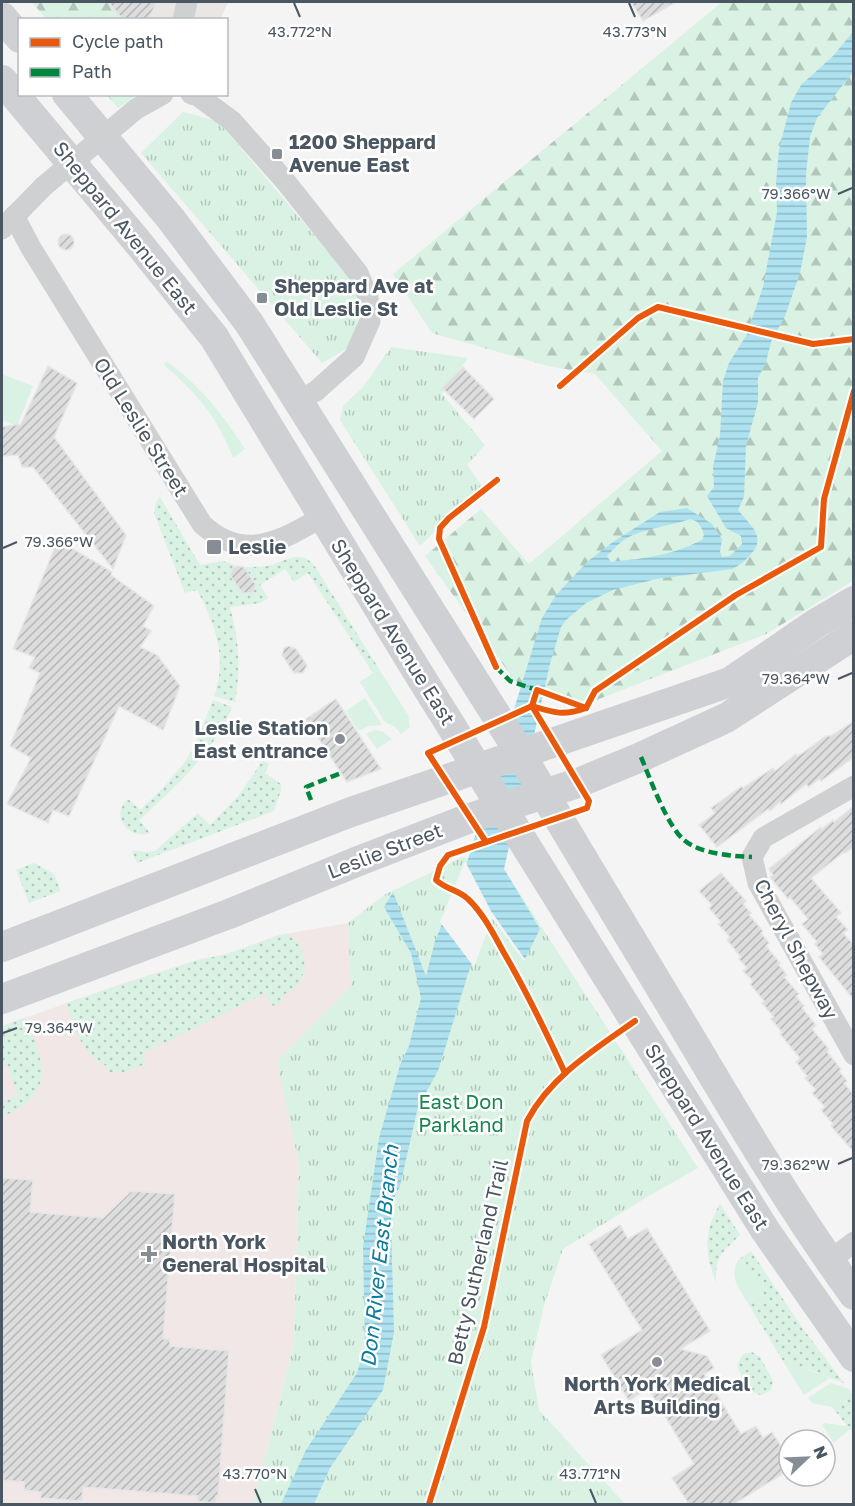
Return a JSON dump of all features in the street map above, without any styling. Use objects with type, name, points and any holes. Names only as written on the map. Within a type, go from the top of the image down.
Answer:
[{"type":"main road","points":[[2,17],[18,36]]},
{"type":"main road","name":"Sheppard Avenue East","points":[[2,80],[214,337],[322,517],[765,1230],[854,1357]]},
{"type":"main road","name":"Sheppard Avenue East","points":[[69,96],[171,219],[249,323],[520,753],[758,1151],[829,1261],[854,1295]]},
{"type":"main road","points":[[2,947],[351,812],[730,682],[854,601]]},
{"type":"main road","name":"Leslie Street","points":[[2,999],[501,807],[544,794],[641,757],[726,718],[854,634]]},
{"type":"street","points":[[183,18],[186,2]]},
{"type":"street","name":"Old Leslie Street","points":[[160,96],[136,109],[44,186],[8,223],[31,248],[202,524],[212,534],[228,542],[255,546],[288,537],[322,517]]},
{"type":"street","points":[[198,96],[232,121],[271,164],[358,273],[368,297],[370,321],[354,357],[316,390],[299,401]]},
{"type":"street","name":"Cheryl Shepway","points":[[854,786],[763,838],[752,857],[758,884],[854,1055]]},
{"type":"street","points":[[829,1261],[854,1242]]},
{"type":"shaded area","points":[[116,2],[228,2],[221,18],[129,18]]},
{"type":"shaded area","name":"North York General Hospital","points":[[348,923],[351,986],[278,1061],[299,1164],[294,1344],[253,1504],[2,1504],[2,1026],[121,984],[201,959],[224,955],[279,935]]},
{"type":"green space","points":[[32,2],[116,2],[129,18],[45,18]]},
{"type":"green space","points":[[722,2],[853,2],[853,581],[766,634],[581,706],[510,679],[510,674],[425,556],[481,509],[529,564],[662,451],[595,374],[548,366],[432,333],[393,274]]},
{"type":"green space","points":[[108,96],[136,96],[118,108]]},
{"type":"green space","points":[[183,112],[218,121],[351,279],[361,312],[348,348],[322,363],[141,153]]},
{"type":"green space","points":[[391,347],[468,358],[442,394],[485,445],[467,465],[482,486],[420,546],[340,420],[343,406],[363,387]]},
{"type":"green space","points":[[166,361],[190,380],[210,401],[245,449],[233,458],[213,417],[196,396],[164,365]]},
{"type":"green space","points":[[2,374],[33,386],[17,426],[2,420]]},
{"type":"green space","points":[[160,497],[200,565],[223,561],[237,566],[232,569],[230,575],[238,589],[244,593],[252,593],[255,587],[243,567],[268,566],[294,557],[305,558],[316,568],[379,669],[373,673],[308,573],[294,582],[285,569],[260,585],[268,598],[260,603],[230,607],[238,654],[235,702],[214,696],[218,682],[220,655],[214,628],[197,590],[185,593],[154,513],[156,502]]},
{"type":"green space","points":[[379,669],[408,715],[410,727],[401,734],[395,727],[385,722],[360,682]]},
{"type":"green space","points":[[365,698],[382,725],[369,726],[359,731],[346,711]]},
{"type":"green space","points":[[213,700],[232,707],[214,740],[180,782],[139,820],[150,833],[143,835],[129,831],[121,820],[122,806],[128,799],[140,810],[163,788],[185,762],[195,745]]},
{"type":"green space","points":[[375,730],[383,732],[392,739],[377,749],[366,734]]},
{"type":"green space","points":[[263,760],[269,764],[265,773],[281,784],[274,811],[137,863],[132,851],[155,851],[198,813],[210,825],[239,795]]},
{"type":"green space","name":"East Don Parkland","points":[[463,857],[504,869],[698,1168],[563,1249],[544,1306],[531,1361],[539,1410],[625,1504],[253,1504],[294,1344],[299,1164],[277,1061],[351,986],[348,923],[384,895]]},
{"type":"green space","points":[[34,863],[54,874],[61,891],[29,903],[16,870]]},
{"type":"green space","points":[[285,934],[297,942],[301,948],[304,969],[299,983],[280,997],[282,1002],[273,1006],[265,993],[142,1054],[146,1063],[120,1073],[107,1072],[107,1066],[91,1055],[80,1040],[66,1003]]},
{"type":"green space","points":[[26,1017],[38,1049],[42,1076],[39,1087],[32,1098],[20,1108],[2,1117],[2,1102],[18,1096],[7,1064],[2,1066],[2,1026]]},
{"type":"green space","points":[[720,1204],[740,1235],[721,1255],[717,1266],[716,1282],[709,1262],[708,1242],[711,1223]]},
{"type":"green space","points":[[751,1251],[801,1326],[844,1383],[808,1369],[796,1369],[788,1359],[783,1361],[747,1302],[753,1302],[746,1265],[739,1259]]},
{"type":"green space","points":[[739,1259],[759,1282],[764,1299],[757,1305],[747,1302],[734,1276]]},
{"type":"green space","points":[[752,1352],[760,1357],[773,1381],[771,1390],[762,1395],[749,1388],[737,1365],[743,1354]]},
{"type":"green space","points":[[788,1359],[796,1368],[803,1368],[830,1378],[804,1395],[783,1361]]},
{"type":"green space","points":[[831,1383],[849,1389],[851,1392],[832,1407],[812,1403],[808,1398]]},
{"type":"green space","points":[[851,1392],[853,1395],[853,1433],[832,1407]]},
{"type":"green space","points":[[824,1423],[847,1426],[850,1429],[837,1440],[837,1428],[824,1428],[822,1425]]},
{"type":"water","name":"Don River East Branch","points":[[853,32],[853,72],[817,118],[810,137],[806,174],[807,237],[800,273],[785,316],[771,342],[766,362],[758,378],[758,402],[746,446],[744,497],[738,510],[755,531],[756,548],[744,561],[732,569],[656,579],[613,590],[586,603],[561,627],[550,664],[504,869],[540,929],[525,959],[491,912],[468,974],[438,1071],[418,1107],[400,1186],[393,1200],[391,1222],[394,1332],[383,1390],[330,1468],[314,1504],[281,1504],[306,1450],[357,1373],[365,1346],[363,1247],[379,1138],[400,1065],[409,1046],[421,998],[411,953],[384,907],[393,892],[426,976],[435,941],[465,869],[542,618],[556,595],[588,561],[660,512],[687,508],[712,524],[722,539],[720,552],[722,557],[730,556],[742,544],[741,536],[726,528],[707,496],[714,487],[713,467],[720,435],[723,381],[729,363],[746,336],[763,287],[777,212],[776,183],[779,149],[791,103],[801,85],[833,56]],"holes":[[[690,519],[696,521],[702,529],[704,535],[702,540],[658,556],[611,562],[607,556],[629,537]]]},
{"type":"pier","points":[[465,861],[491,911],[526,961],[492,918],[474,967],[440,922]]},
{"type":"building","points":[[108,2],[157,2],[149,18],[123,18]]},
{"type":"building","points":[[631,2],[676,2],[643,21]]},
{"type":"building","points":[[66,234],[74,242],[66,250],[58,242]]},
{"type":"building","points":[[48,366],[77,383],[54,437],[126,535],[113,569],[33,467],[22,467],[18,455],[2,456],[2,427],[21,424]]},
{"type":"building","points":[[463,367],[494,399],[474,419],[442,388]]},
{"type":"building","points":[[58,540],[112,572],[111,575],[154,606],[143,626],[151,631],[140,647],[157,655],[180,686],[163,730],[119,706],[69,816],[53,810],[48,823],[7,804],[31,758],[10,746],[40,673],[29,668],[35,657],[13,649]]},
{"type":"building","points":[[244,567],[256,585],[252,593],[242,593],[230,575],[233,568]]},
{"type":"building","points":[[289,646],[296,649],[307,665],[303,673],[294,673],[282,655],[284,648]]},
{"type":"building","name":"Leslie Station East entrance","points":[[336,699],[381,769],[347,782],[306,719]]},
{"type":"building","points":[[854,721],[854,757],[821,781],[819,779],[809,787],[806,784],[781,804],[780,802],[770,811],[768,809],[717,847],[699,825],[715,813],[711,808],[742,786],[743,788],[773,768],[775,771],[796,754],[797,756],[801,754],[826,736],[831,736]]},
{"type":"building","points":[[854,806],[854,847],[811,878],[841,913],[836,917],[848,930],[843,933],[854,945],[854,1000],[819,957],[823,954],[815,944],[817,942],[802,924],[808,919],[770,877],[773,875],[769,869],[821,827],[822,829],[833,820],[834,822]]},
{"type":"building","points":[[721,873],[746,901],[743,904],[751,913],[749,915],[763,931],[761,933],[769,943],[766,946],[787,975],[784,977],[799,994],[796,996],[804,1006],[802,1008],[816,1025],[812,1029],[829,1049],[827,1052],[841,1069],[839,1071],[847,1081],[844,1083],[854,1095],[854,1152],[831,1126],[833,1124],[821,1110],[825,1107],[812,1093],[816,1090],[805,1078],[807,1076],[796,1062],[800,1058],[780,1034],[782,1032],[771,1019],[774,1017],[750,984],[753,981],[743,971],[747,968],[739,959],[741,957],[727,940],[730,937],[718,924],[721,922],[709,908],[712,905],[699,891]]},
{"type":"building","points":[[2,1178],[33,1180],[30,1212],[103,1218],[131,1191],[175,1194],[163,1339],[170,1339],[170,1346],[229,1351],[218,1496],[216,1496],[215,1503],[197,1501],[198,1496],[83,1487],[82,1501],[40,1498],[41,1492],[24,1490],[24,1482],[2,1480]]},
{"type":"building","name":"North York Medical Arts Building","points":[[620,1225],[628,1239],[647,1228],[710,1331],[680,1349],[707,1356],[714,1368],[704,1374],[741,1434],[756,1426],[763,1438],[772,1432],[777,1440],[777,1477],[734,1504],[689,1504],[672,1478],[694,1464],[648,1388],[629,1401],[601,1355],[642,1330],[589,1244]]},
{"type":"marked path","points":[[496,667],[510,681],[537,690]]},
{"type":"marked path","points":[[641,757],[665,813],[684,840],[707,851],[752,857]]},
{"type":"marked path","points":[[311,800],[306,787],[341,773]]},
{"type":"cycle path","points":[[560,386],[638,318],[658,307],[813,344],[854,339]]},
{"type":"cycle path","points":[[586,708],[595,691],[736,595],[821,547],[824,499],[854,391]]},
{"type":"cycle path","points":[[496,667],[439,539],[440,528],[449,518],[497,480]]},
{"type":"cycle path","points":[[565,1073],[528,997],[483,917],[464,896],[436,880],[440,866],[448,855],[587,808],[589,801],[532,706],[537,690],[586,708]]},
{"type":"cycle path","points":[[486,842],[428,753],[532,706],[559,713],[586,708]]},
{"type":"cycle path","name":"Betty Sutherland Trail","points":[[429,1504],[484,1327],[527,1121],[537,1105],[561,1077],[589,1053],[635,1021]]},
{"type":"place","name":"1200 Sheppard Avenue East","points":[[277,154]]},
{"type":"place","name":"Sheppard Ave at Old Leslie St","points":[[262,298]]},
{"type":"place","name":"Leslie","points":[[214,547]]},
{"type":"place","name":"Leslie Station East entrance","points":[[340,739]]},
{"type":"place","name":"North York General Hospital","points":[[149,1254]]},
{"type":"place","name":"North York Medical Arts Building","points":[[657,1362]]}]
